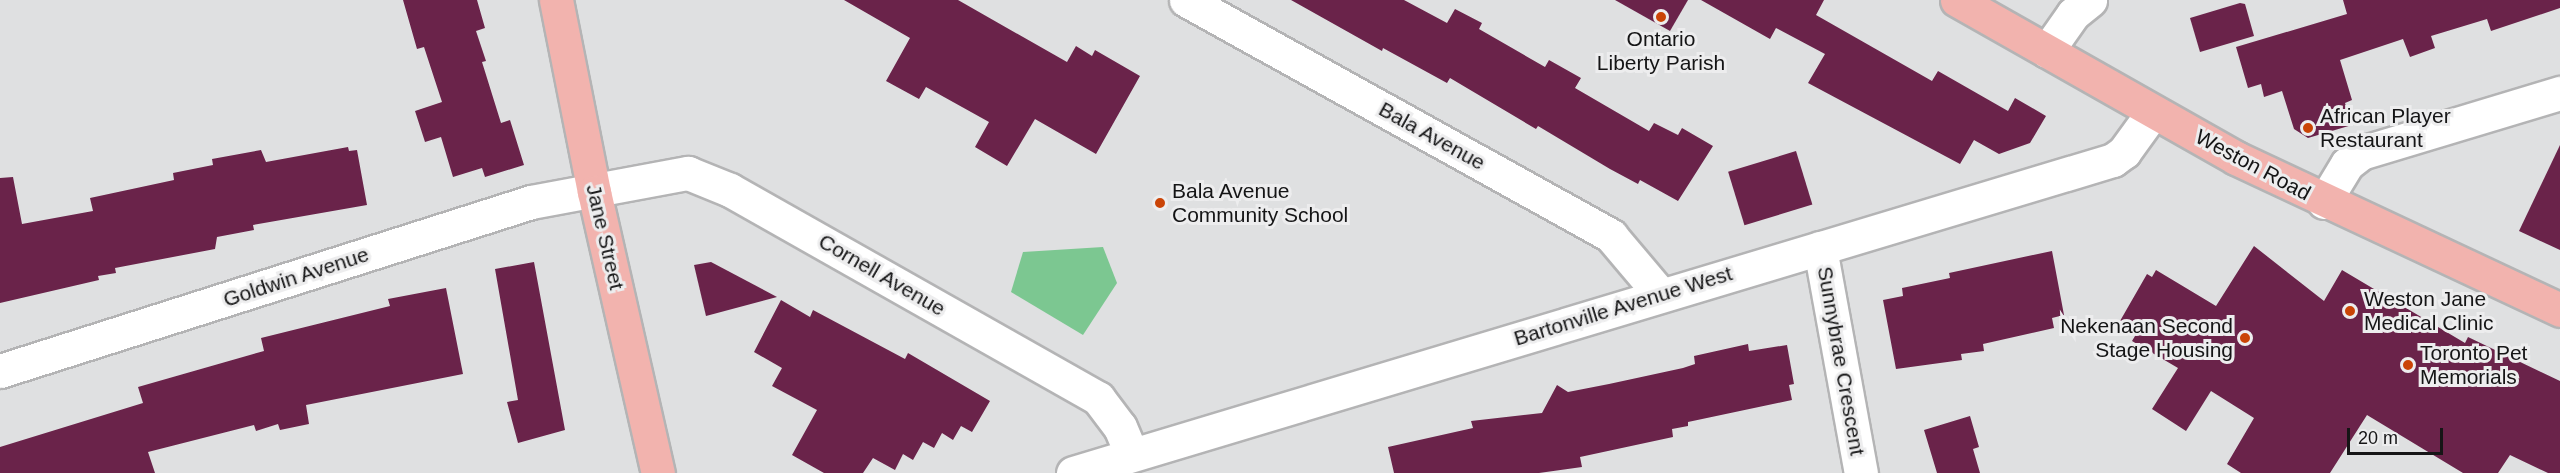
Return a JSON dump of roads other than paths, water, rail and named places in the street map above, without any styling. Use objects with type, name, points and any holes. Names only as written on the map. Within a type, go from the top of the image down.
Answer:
[{"type":"main road","name":"Jane Street","points":[[556,0],[594,192],[658,473]]},
{"type":"main road","name":"Weston Road","points":[[1957,0],[2153,112],[2324,202],[2560,310]]},
{"type":"street","name":"Bala Avenue","points":[[1186,0],[1611,236],[1640,266],[1660,294]]},
{"type":"street","points":[[2047,51],[2073,14],[2090,0]]},
{"type":"street","points":[[2324,202],[2347,164],[2361,153],[2560,93]]},
{"type":"street","name":"Bartonville Avenue West","points":[[1073,473],[1660,294],[2113,160],[2124,152],[2153,112]]},
{"type":"street","name":"Cornell Avenue","points":[[594,192],[688,173],[721,185],[1098,398],[1120,428],[1132,455]]},
{"type":"street","name":"Goldwin Avenue","points":[[0,371],[531,202],[594,192]]},
{"type":"street","name":"Sunnybrae Crescent","points":[[1820,248],[1861,473]]},
{"type":"place","name":"Ontario Liberty Parish","points":[[1661,17]]},
{"type":"place","name":"African Player Restaurant","points":[[2308,128]]},
{"type":"place","name":"Bala Avenue Community School","points":[[1160,203]]},
{"type":"place","name":"Weston Jane Medical Clinic","points":[[2350,311]]},
{"type":"place","name":"Nekenaan Second Stage Housing","points":[[2245,338]]},
{"type":"place","name":"Toronto Pet Memorials","points":[[2408,365]]}]
